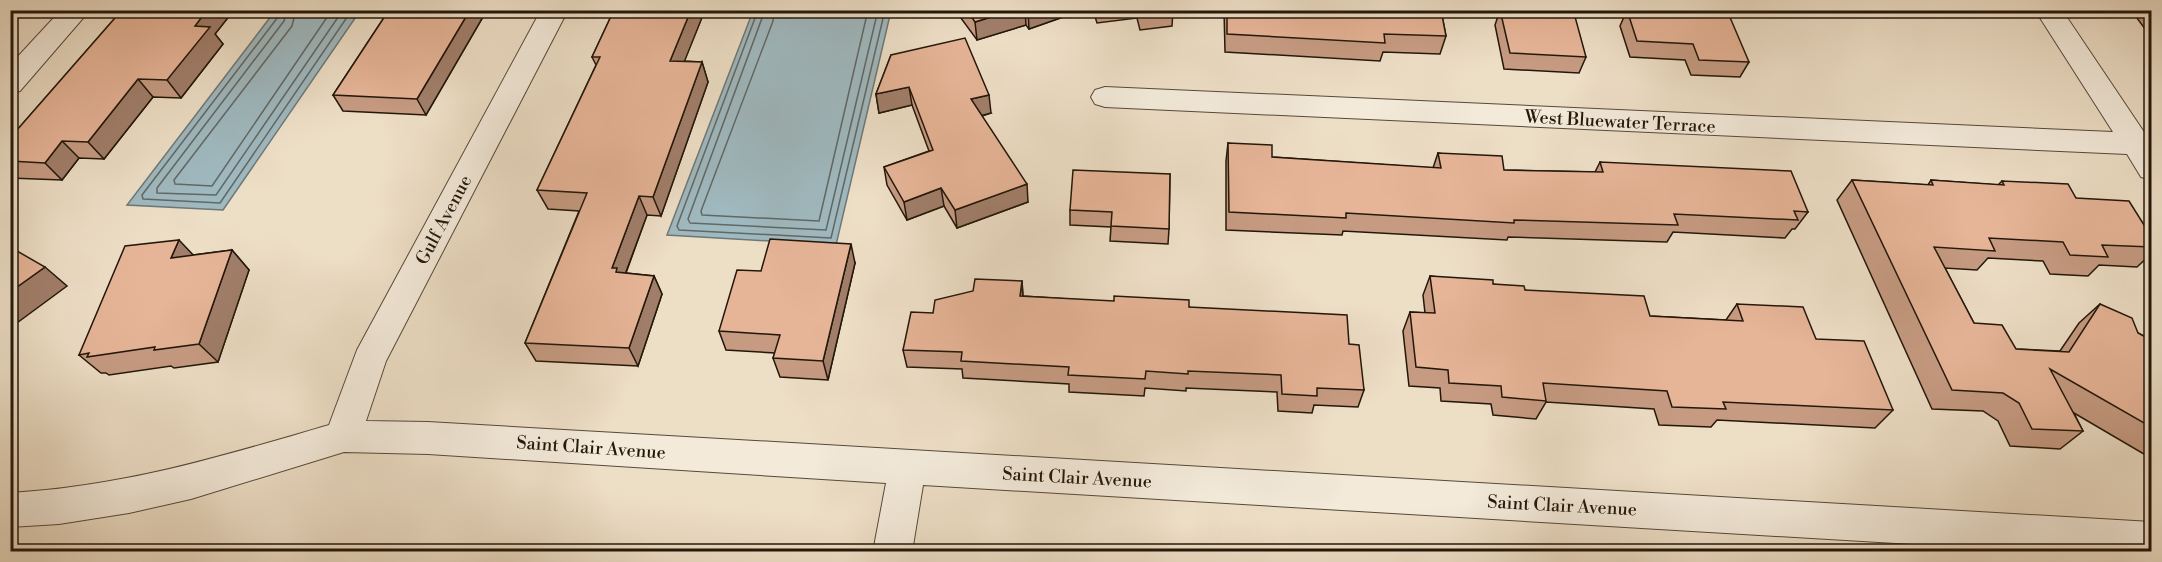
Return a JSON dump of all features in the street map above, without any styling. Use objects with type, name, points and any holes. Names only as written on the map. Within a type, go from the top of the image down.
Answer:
[{"type":"street","points":[[10,84],[77,10]]},
{"type":"street","name":"Gulf Avenue","points":[[344,436],[369,360],[555,10]]},
{"type":"street","points":[[2048,10],[2151,169]]},
{"type":"street","name":"West Bluewater Terrace","points":[[1105,97],[1652,124],[2136,144]]},
{"type":"street","name":"Saint Clair Avenue","points":[[10,510],[59,507],[129,496],[191,482],[344,436],[440,438],[907,468],[2151,540]]},
{"type":"street","points":[[892,552],[907,468]]},
{"type":"water","points":[[275,11],[360,11],[223,210],[127,205]]},
{"type":"water","points":[[753,11],[891,11],[836,245],[667,235]]},
{"type":"building","points":[[122,10],[207,10],[195,26],[210,27],[167,80],[138,79],[88,142],[62,141],[45,163],[10,161],[10,138]]},
{"type":"building","points":[[389,10],[470,10],[417,99],[333,95]]},
{"type":"building","points":[[614,10],[691,10],[670,61],[702,62],[653,197],[639,196],[612,268],[617,268],[616,272],[654,276],[629,348],[525,343],[587,193],[537,190],[600,57],[592,57]]},
{"type":"building","points":[[967,10],[1013,10],[975,22]]},
{"type":"building","points":[[1227,10],[1441,10],[1446,36],[1384,34],[1385,43],[1227,34]]},
{"type":"building","points":[[1500,10],[1574,13],[1586,57],[1510,53]]},
{"type":"building","points":[[1627,10],[1729,15],[1749,62],[1699,60],[1693,44],[1637,41]]},
{"type":"building","points":[[965,38],[989,95],[971,99],[1027,184],[955,210],[941,188],[904,202],[884,167],[933,150],[909,87],[876,94],[891,55]]},
{"type":"building","points":[[1228,143],[1272,145],[1272,157],[1441,168],[1438,153],[1502,156],[1504,170],[1603,172],[1600,162],[1791,171],[1808,212],[1794,211],[1798,220],[1674,214],[1678,225],[1514,220],[1514,223],[1346,213],[1346,218],[1229,212]]},
{"type":"building","points":[[1073,170],[1170,174],[1169,229],[1111,226],[1112,212],[1070,210]]},
{"type":"building","points":[[1852,180],[1933,185],[1931,180],[2004,185],[2002,181],[2068,184],[2076,198],[2129,201],[2151,236],[2151,247],[2102,245],[2108,257],[2070,255],[2063,242],[1989,238],[1995,251],[1934,247],[1974,323],[2002,325],[2016,349],[2069,352],[2100,304],[2132,318],[2138,333],[2151,340],[2151,427],[2050,369],[2083,431],[2032,429],[2019,403],[2003,393],[1952,390]]},
{"type":"building","points":[[770,239],[851,244],[823,361],[773,358],[780,335],[719,331],[737,270],[761,271]]},
{"type":"building","points":[[179,240],[171,258],[232,250],[199,344],[154,350],[155,347],[87,357],[89,353],[79,355],[125,246]]},
{"type":"building","points":[[10,247],[45,267],[10,292]]},
{"type":"building","points":[[1430,276],[1493,280],[1493,284],[1524,286],[1525,290],[1644,296],[1650,316],[1743,321],[1737,304],[1803,307],[1816,339],[1864,341],[1893,410],[1723,402],[1726,409],[1672,407],[1667,391],[1543,383],[1546,401],[1502,397],[1501,386],[1449,383],[1448,370],[1416,367],[1410,312],[1435,313]]},
{"type":"building","points":[[975,279],[1022,281],[1020,296],[1114,301],[1114,296],[1189,300],[1189,307],[1347,315],[1349,344],[1359,345],[1364,390],[1317,388],[1317,396],[1282,394],[1281,375],[1146,371],[1145,379],[1068,375],[1069,367],[961,361],[962,352],[903,350],[911,312],[933,313],[935,300],[973,291]]}]
